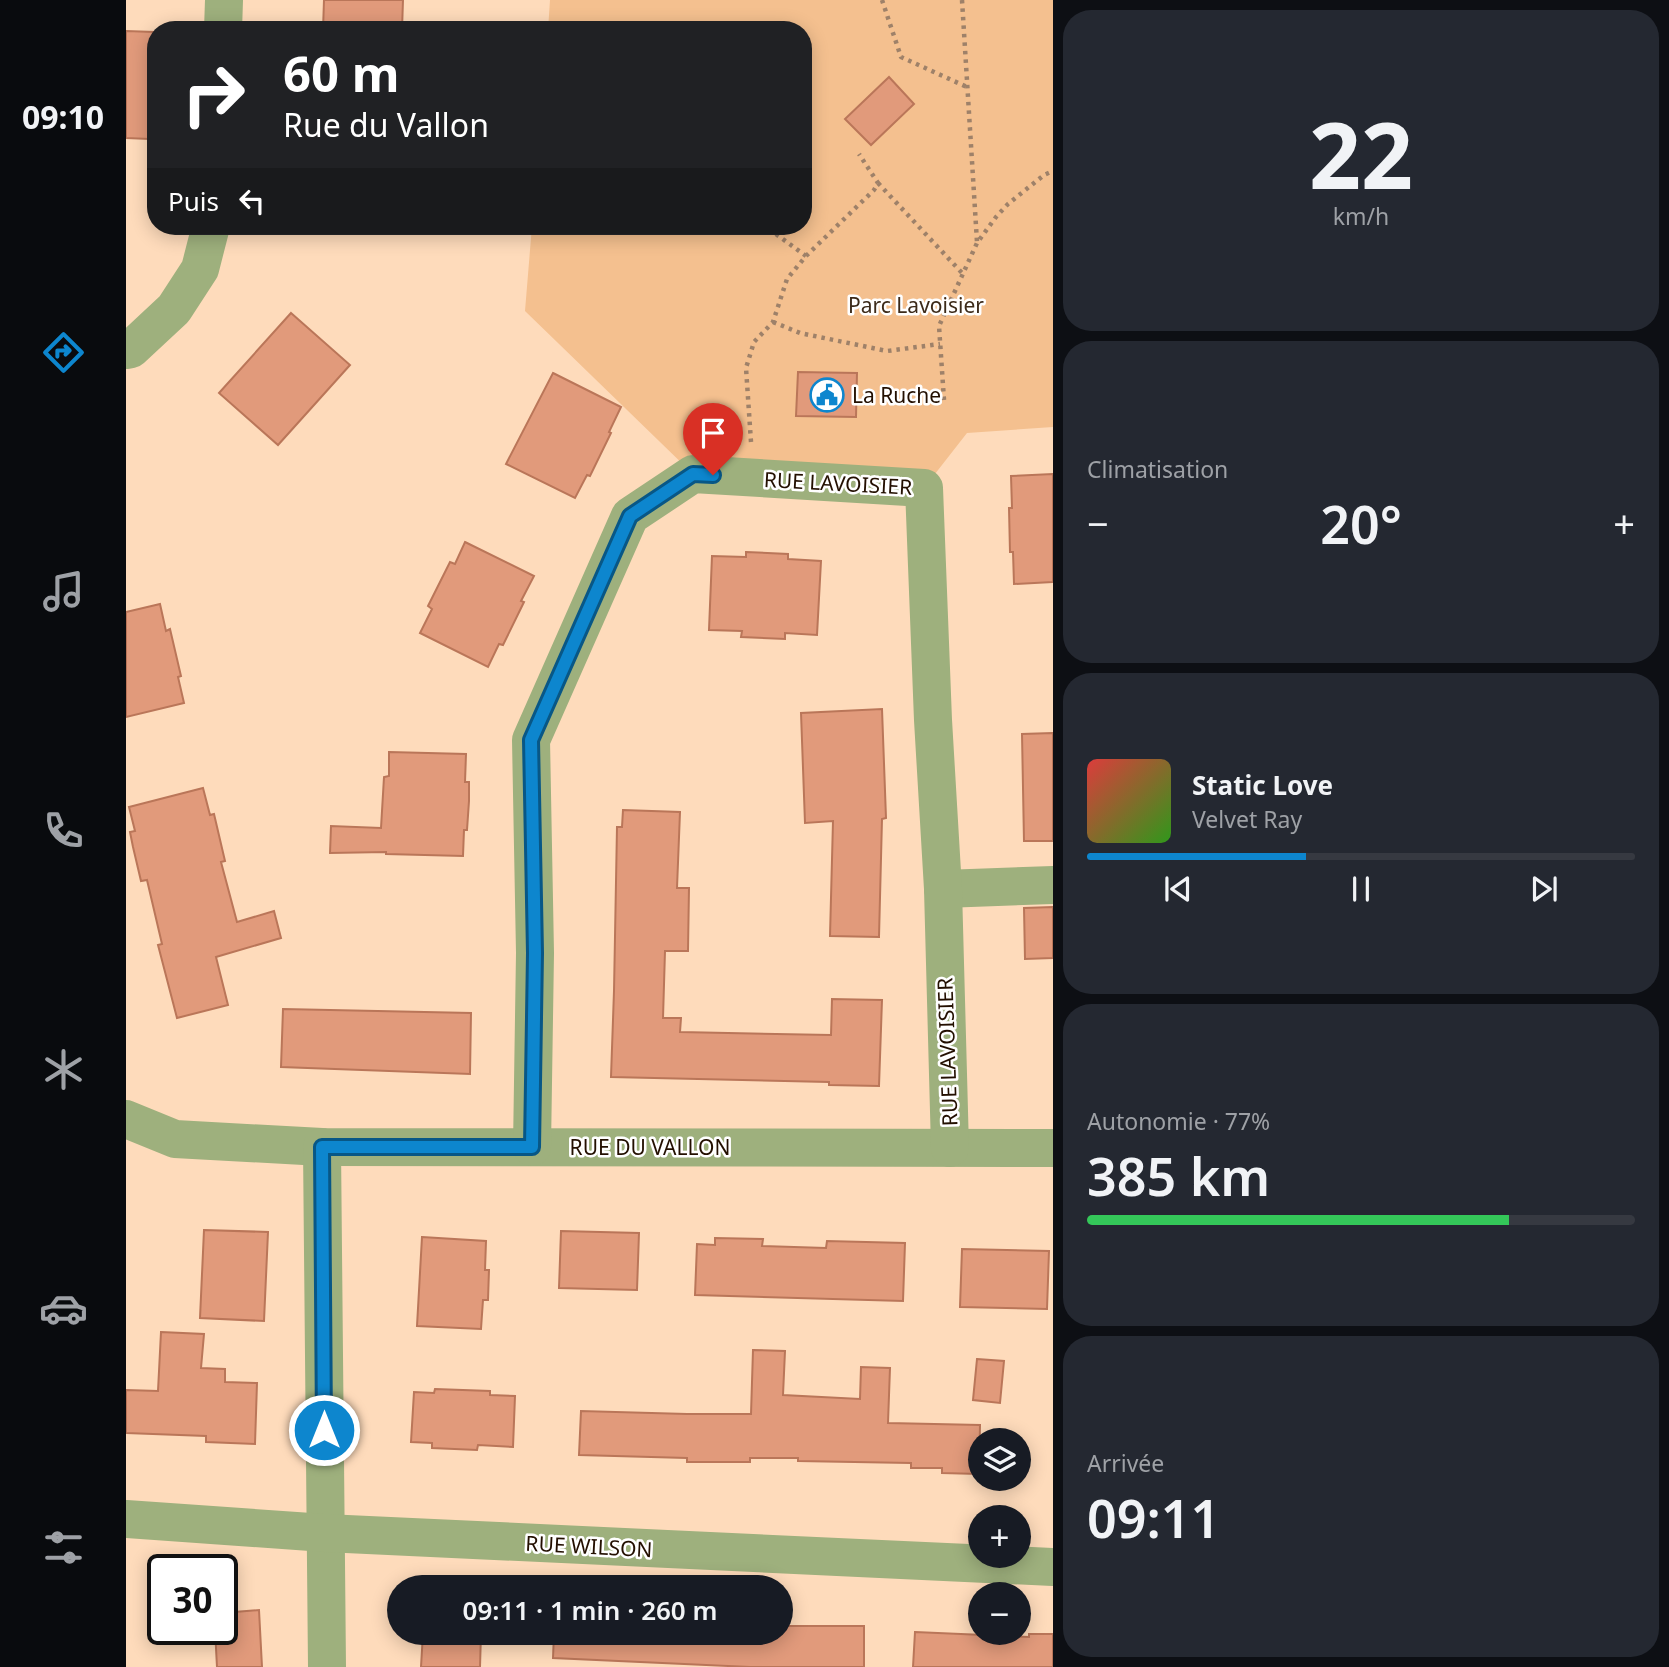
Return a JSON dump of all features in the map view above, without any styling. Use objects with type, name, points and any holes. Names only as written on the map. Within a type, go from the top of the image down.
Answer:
[{"type":"street","points":[[223,21],[224,0]]},
{"type":"street","points":[[126,350],[131,349],[174,309],[200,269],[209,235]]},
{"type":"street","name":"RUE LAVOISIER","points":[[532,1147],[535,953],[531,740],[630,516],[693,474],[924,488],[943,889],[950,1148]]},
{"type":"street","points":[[943,889],[1053,886]]},
{"type":"street","name":"RUE DU VALLON","points":[[126,1119],[175,1139],[322,1147],[1053,1148]]},
{"type":"street","points":[[322,1147],[327,1667]]},
{"type":"street","name":"RUE WILSON","points":[[126,1519],[325,1533],[1053,1567]]},
{"type":"path","points":[[882,0],[901,57],[967,88]]},
{"type":"path","points":[[962,0],[977,243]]},
{"type":"path","points":[[859,154],[878,183],[963,274]]},
{"type":"path","points":[[944,400],[939,326],[977,243],[1008,204],[1053,171]]},
{"type":"path","points":[[754,478],[746,368],[754,342],[773,322],[787,279],[878,183]]},
{"type":"path","points":[[777,235],[806,256]]},
{"type":"path","points":[[773,322],[800,332],[887,351],[940,344]]},
{"type":"green space","name":"Parc Lavoisier","points":[[550,0],[1053,0],[1053,427],[967,433],[924,488],[693,474],[525,311],[531,235],[812,235],[812,21],[549,21]]},
{"type":"building","points":[[324,0],[403,0],[402,21],[323,21]]},
{"type":"building","points":[[126,31],[147,32],[147,139],[126,138]]},
{"type":"building","points":[[889,77],[914,104],[871,145],[845,119]]},
{"type":"building","points":[[291,313],[350,365],[278,445],[219,393]]},
{"type":"building","name":"La Ruche","points":[[798,372],[857,373],[856,417],[796,416]]},
{"type":"building","points":[[553,373],[621,407],[590,476],[587,475],[575,498],[506,464]]},
{"type":"building","points":[[1053,474],[1053,582],[1014,584],[1013,552],[1010,552],[1011,476]]},
{"type":"building","points":[[465,542],[534,576],[503,645],[499,644],[488,667],[420,633],[432,609],[428,606],[450,562],[455,564]]},
{"type":"building","points":[[746,552],[788,554],[788,559],[821,561],[817,635],[785,633],[785,639],[741,637],[742,631],[709,630],[712,556],[746,557]]},
{"type":"building","points":[[160,604],[166,631],[170,629],[184,703],[126,717],[126,612]]},
{"type":"building","points":[[882,709],[886,818],[882,819],[879,937],[830,936],[833,821],[805,823],[801,713]]},
{"type":"building","points":[[1053,733],[1053,841],[1024,841],[1022,734]]},
{"type":"building","points":[[389,752],[466,754],[465,782],[469,782],[469,801],[463,856],[386,852],[330,853],[331,826],[381,828],[384,777],[389,776]]},
{"type":"building","points":[[203,788],[210,815],[214,814],[225,861],[221,862],[237,922],[274,911],[281,938],[216,957],[228,1005],[177,1018],[158,945],[162,944],[147,880],[141,881],[133,847],[130,832],[135,831],[129,807]]},
{"type":"building","points":[[623,810],[680,812],[677,888],[689,888],[688,951],[665,951],[663,1018],[681,1018],[680,1032],[831,1035],[832,999],[882,1000],[879,1086],[829,1085],[829,1082],[611,1077],[617,827],[622,827]]},
{"type":"building","points":[[1053,907],[1053,958],[1025,959],[1024,908]]},
{"type":"building","points":[[283,1009],[471,1013],[470,1074],[281,1067]]},
{"type":"building","points":[[204,1230],[268,1232],[264,1321],[200,1318]]},
{"type":"building","points":[[561,1231],[639,1233],[637,1290],[559,1288]]},
{"type":"building","points":[[422,1237],[486,1241],[488,1300],[483,1300],[481,1329],[417,1326]]},
{"type":"building","points":[[715,1238],[763,1239],[762,1246],[826,1248],[827,1241],[905,1243],[903,1301],[695,1295],[697,1244],[715,1245]]},
{"type":"building","points":[[962,1249],[1049,1251],[1047,1309],[960,1307]]},
{"type":"building","points":[[161,1332],[204,1334],[201,1368],[225,1369],[225,1382],[257,1383],[255,1444],[206,1442],[206,1436],[126,1433],[126,1390],[158,1391]]},
{"type":"building","points":[[753,1350],[785,1351],[783,1395],[860,1399],[861,1367],[890,1368],[888,1423],[980,1425],[980,1428],[968,1428],[968,1474],[942,1473],[942,1468],[911,1468],[911,1463],[798,1461],[798,1458],[750,1458],[750,1462],[687,1462],[687,1458],[579,1455],[581,1411],[751,1414]]},
{"type":"building","points":[[977,1359],[1004,1361],[1000,1403],[973,1400]]},
{"type":"building","points":[[435,1389],[490,1391],[490,1395],[515,1396],[513,1447],[478,1445],[477,1450],[432,1448],[432,1443],[411,1442],[414,1392],[434,1393]]},
{"type":"building","points":[[259,1610],[262,1667],[217,1667],[216,1645],[238,1645],[238,1612]]},
{"type":"building","points":[[793,1626],[864,1626],[864,1667],[750,1667],[553,1658],[554,1645],[793,1645]]},
{"type":"building","points":[[915,1632],[968,1634],[968,1645],[1031,1645],[1031,1634],[1053,1634],[1053,1667],[913,1667]]},
{"type":"building","points":[[422,1645],[481,1645],[480,1667],[421,1667]]},
{"type":"place","name":"La Ruche","points":[[827,395]]},
{"type":"route","points":[[324,1430],[322,1147],[532,1147],[535,953],[531,740],[630,516],[693,474],[713,475]]}]
